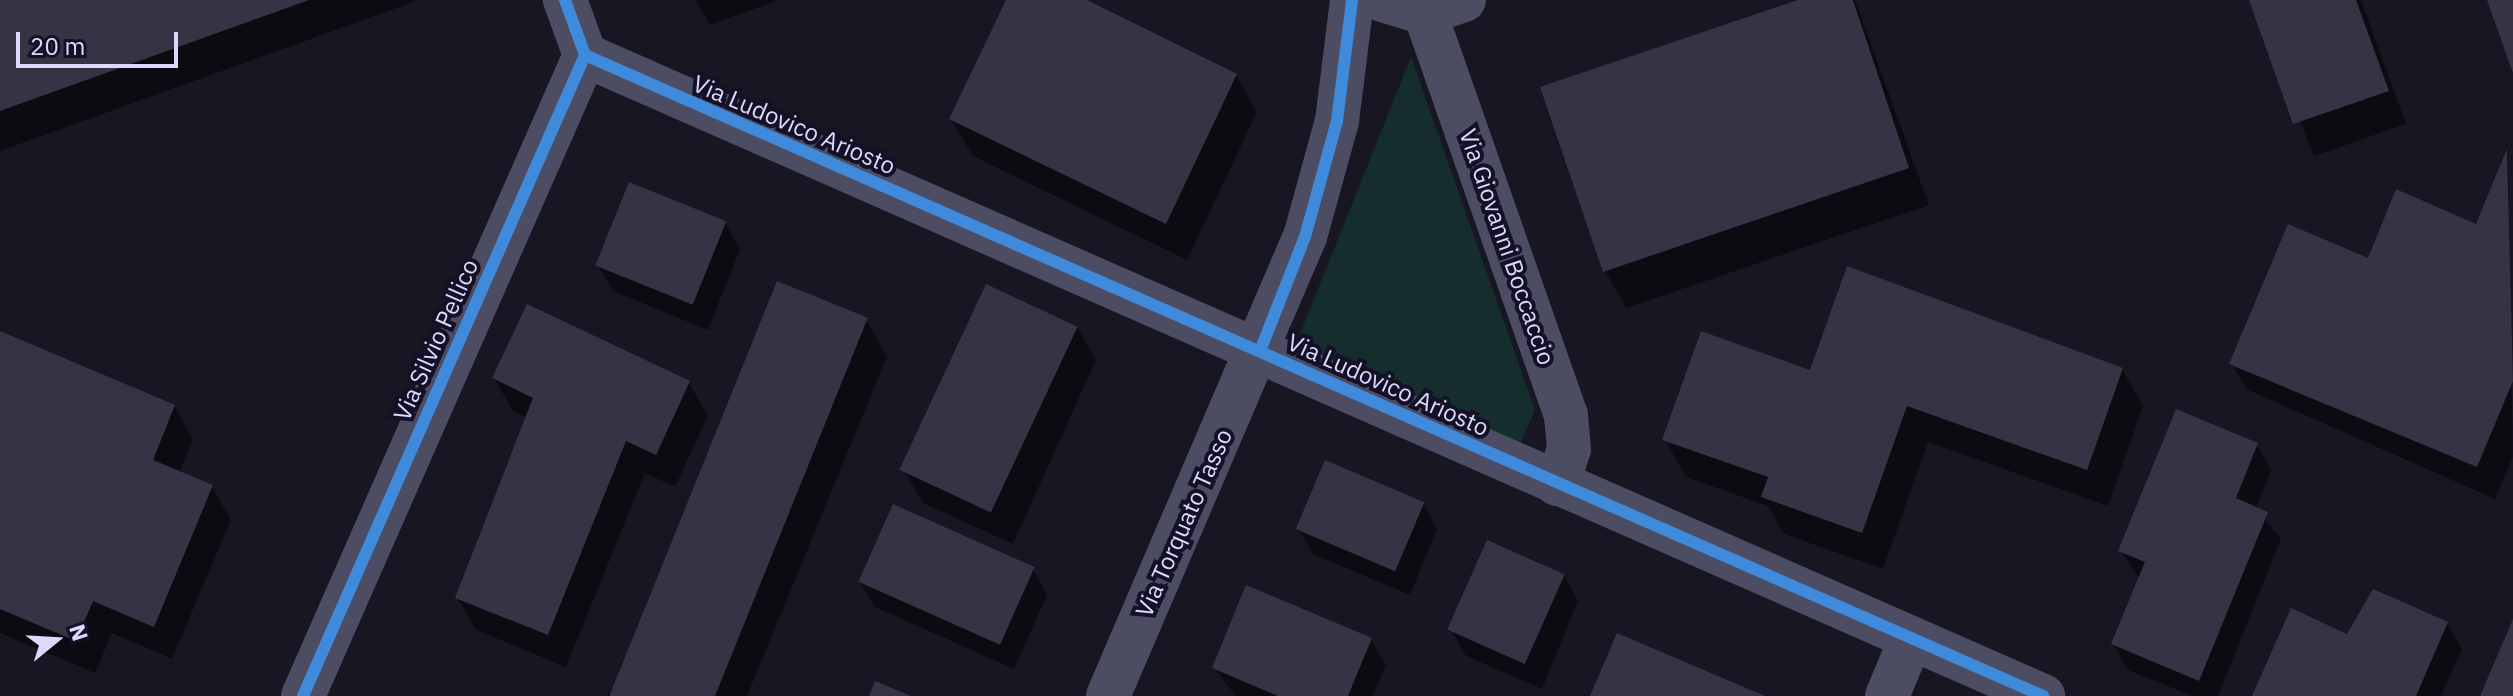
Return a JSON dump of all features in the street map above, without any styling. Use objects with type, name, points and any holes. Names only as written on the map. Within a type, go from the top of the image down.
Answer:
[{"type":"street","points":[[565,0],[585,55]]},
{"type":"street","points":[[1260,351],[1305,237],[1337,121],[1352,0]]},
{"type":"street","points":[[1382,0],[1444,6]]},
{"type":"street","name":"Via Giovanni Boccaccio","points":[[1444,6],[1566,415],[1569,449],[1557,484]]},
{"type":"street","name":"Via Ludovico Ariosto","points":[[585,55],[2043,696]]},
{"type":"street","name":"Via Silvio Pellico","points":[[303,696],[585,55]]},
{"type":"street","name":"Via Torquato Tasso","points":[[1108,696],[1260,351]]},
{"type":"street","points":[[1887,696],[1911,639]]},
{"type":"green space","points":[[1411,57],[1535,410],[1520,444],[1296,344]]},
{"type":"building","points":[[0,0],[309,0],[0,111]]},
{"type":"building","points":[[1006,0],[1087,0],[1237,74],[1166,224],[949,119]]},
{"type":"building","points":[[1798,0],[1853,0],[1909,168],[1603,272],[1540,87]]},
{"type":"building","points":[[2249,0],[2356,0],[2389,91],[2293,124]]},
{"type":"building","points":[[2487,0],[2513,0],[2513,73]]},
{"type":"building","points":[[2507,149],[2513,381],[2477,467],[2229,364],[2288,224],[2368,258],[2396,189],[2476,224]]},
{"type":"building","points":[[629,182],[726,221],[693,305],[595,265]]},
{"type":"building","points":[[1847,266],[2123,368],[2087,470],[1907,406],[1862,533],[1761,497],[1768,477],[1662,440],[1701,331],[1810,370]]},
{"type":"building","points":[[777,281],[868,318],[715,696],[609,696]]},
{"type":"building","points":[[986,284],[1078,327],[991,512],[899,470]]},
{"type":"building","points":[[527,304],[690,381],[656,455],[626,441],[548,635],[455,598],[533,398],[492,378]]},
{"type":"building","points":[[0,331],[175,405],[153,460],[213,485],[154,627],[93,601],[76,641],[0,609]]},
{"type":"building","points":[[2176,409],[2258,443],[2236,498],[2268,512],[2199,681],[2111,644],[2145,562],[2118,551]]},
{"type":"building","points":[[1325,460],[1424,502],[1395,571],[1296,529]]},
{"type":"building","points":[[893,504],[1035,567],[1000,645],[858,582]]},
{"type":"building","points":[[1487,540],[1565,575],[1525,664],[1447,630]]},
{"type":"building","points":[[1246,585],[1372,638],[1348,696],[1278,696],[1212,668]]},
{"type":"building","points":[[2373,589],[2448,622],[2416,696],[2252,696],[2291,608],[2347,634]]},
{"type":"building","points":[[2513,619],[2513,696],[2480,696]]},
{"type":"building","points":[[1617,633],[1765,696],[1590,696]]},
{"type":"building","points":[[875,681],[911,696],[869,696]]},
{"type":"cycle path","points":[[303,696],[585,55],[565,0]]},
{"type":"cycle path","points":[[1260,351],[1305,237],[1337,121],[1352,0]]},
{"type":"cycle path","points":[[585,55],[2043,696]]}]
